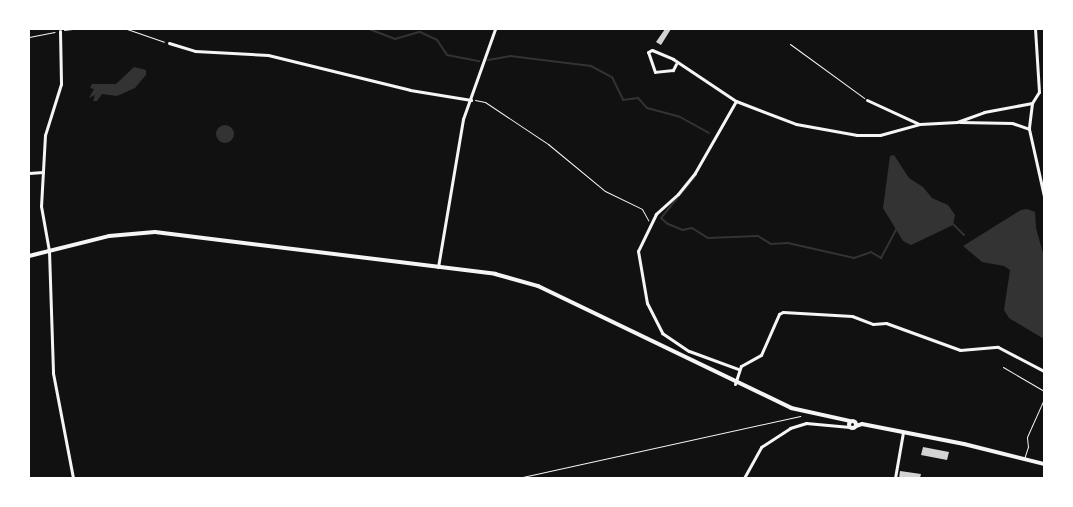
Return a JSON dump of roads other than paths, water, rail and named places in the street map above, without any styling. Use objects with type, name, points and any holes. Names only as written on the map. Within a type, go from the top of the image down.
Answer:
[{"type":"street","points":[[438,267],[462,119],[495,29]]},
{"type":"street","points":[[1035,29],[1039,92],[1032,103],[1029,129],[1044,196],[1044,232]]},
{"type":"street","points":[[60,31],[61,84],[46,135],[41,206],[49,251],[53,373],[73,478]]},
{"type":"street","points":[[169,43],[195,51],[268,55],[410,90],[470,100]]},
{"type":"street","points":[[676,64],[673,70],[655,72],[648,52],[652,50],[676,64],[696,72],[736,101],[796,124],[857,135],[898,132],[920,124],[957,122],[1012,123],[1029,129]]},
{"type":"street","points":[[867,100],[920,124]]},
{"type":"street","points":[[736,101],[695,173],[650,223],[638,251],[647,303],[656,327],[670,341],[689,351],[738,369]]},
{"type":"street","points":[[957,122],[984,112],[1032,103]]},
{"type":"street","points":[[29,173],[43,172]]},
{"type":"street","points":[[29,256],[109,236],[156,232],[495,274],[538,286],[735,384],[804,413],[850,421],[856,426]]},
{"type":"street","points":[[735,384],[738,369],[761,355],[779,314],[783,312],[852,316],[873,324],[886,323],[960,350],[998,347],[1044,371]]},
{"type":"street","points":[[850,421],[850,427]]},
{"type":"street","points":[[744,478],[761,447],[790,428],[806,423],[856,426],[903,432],[1044,464]]},
{"type":"street","points":[[895,478],[903,432]]},
{"type":"lane","points":[[1003,367],[1044,391]]},
{"type":"lane","points":[[1024,459],[1028,447],[1026,438],[1044,399]]},
{"type":"waterway","points":[[369,29],[395,39],[420,32],[437,40],[447,55],[479,61]]},
{"type":"waterway","points":[[488,60],[510,56],[591,66],[612,77],[623,100],[638,98],[647,108],[680,117],[709,133]]},
{"type":"waterway","points":[[696,175],[661,218],[668,224],[683,230],[692,228],[708,238],[758,236],[771,244],[788,243],[854,258],[871,252],[881,258],[896,230]]},
{"type":"waterway","points":[[952,223],[964,235]]}]
